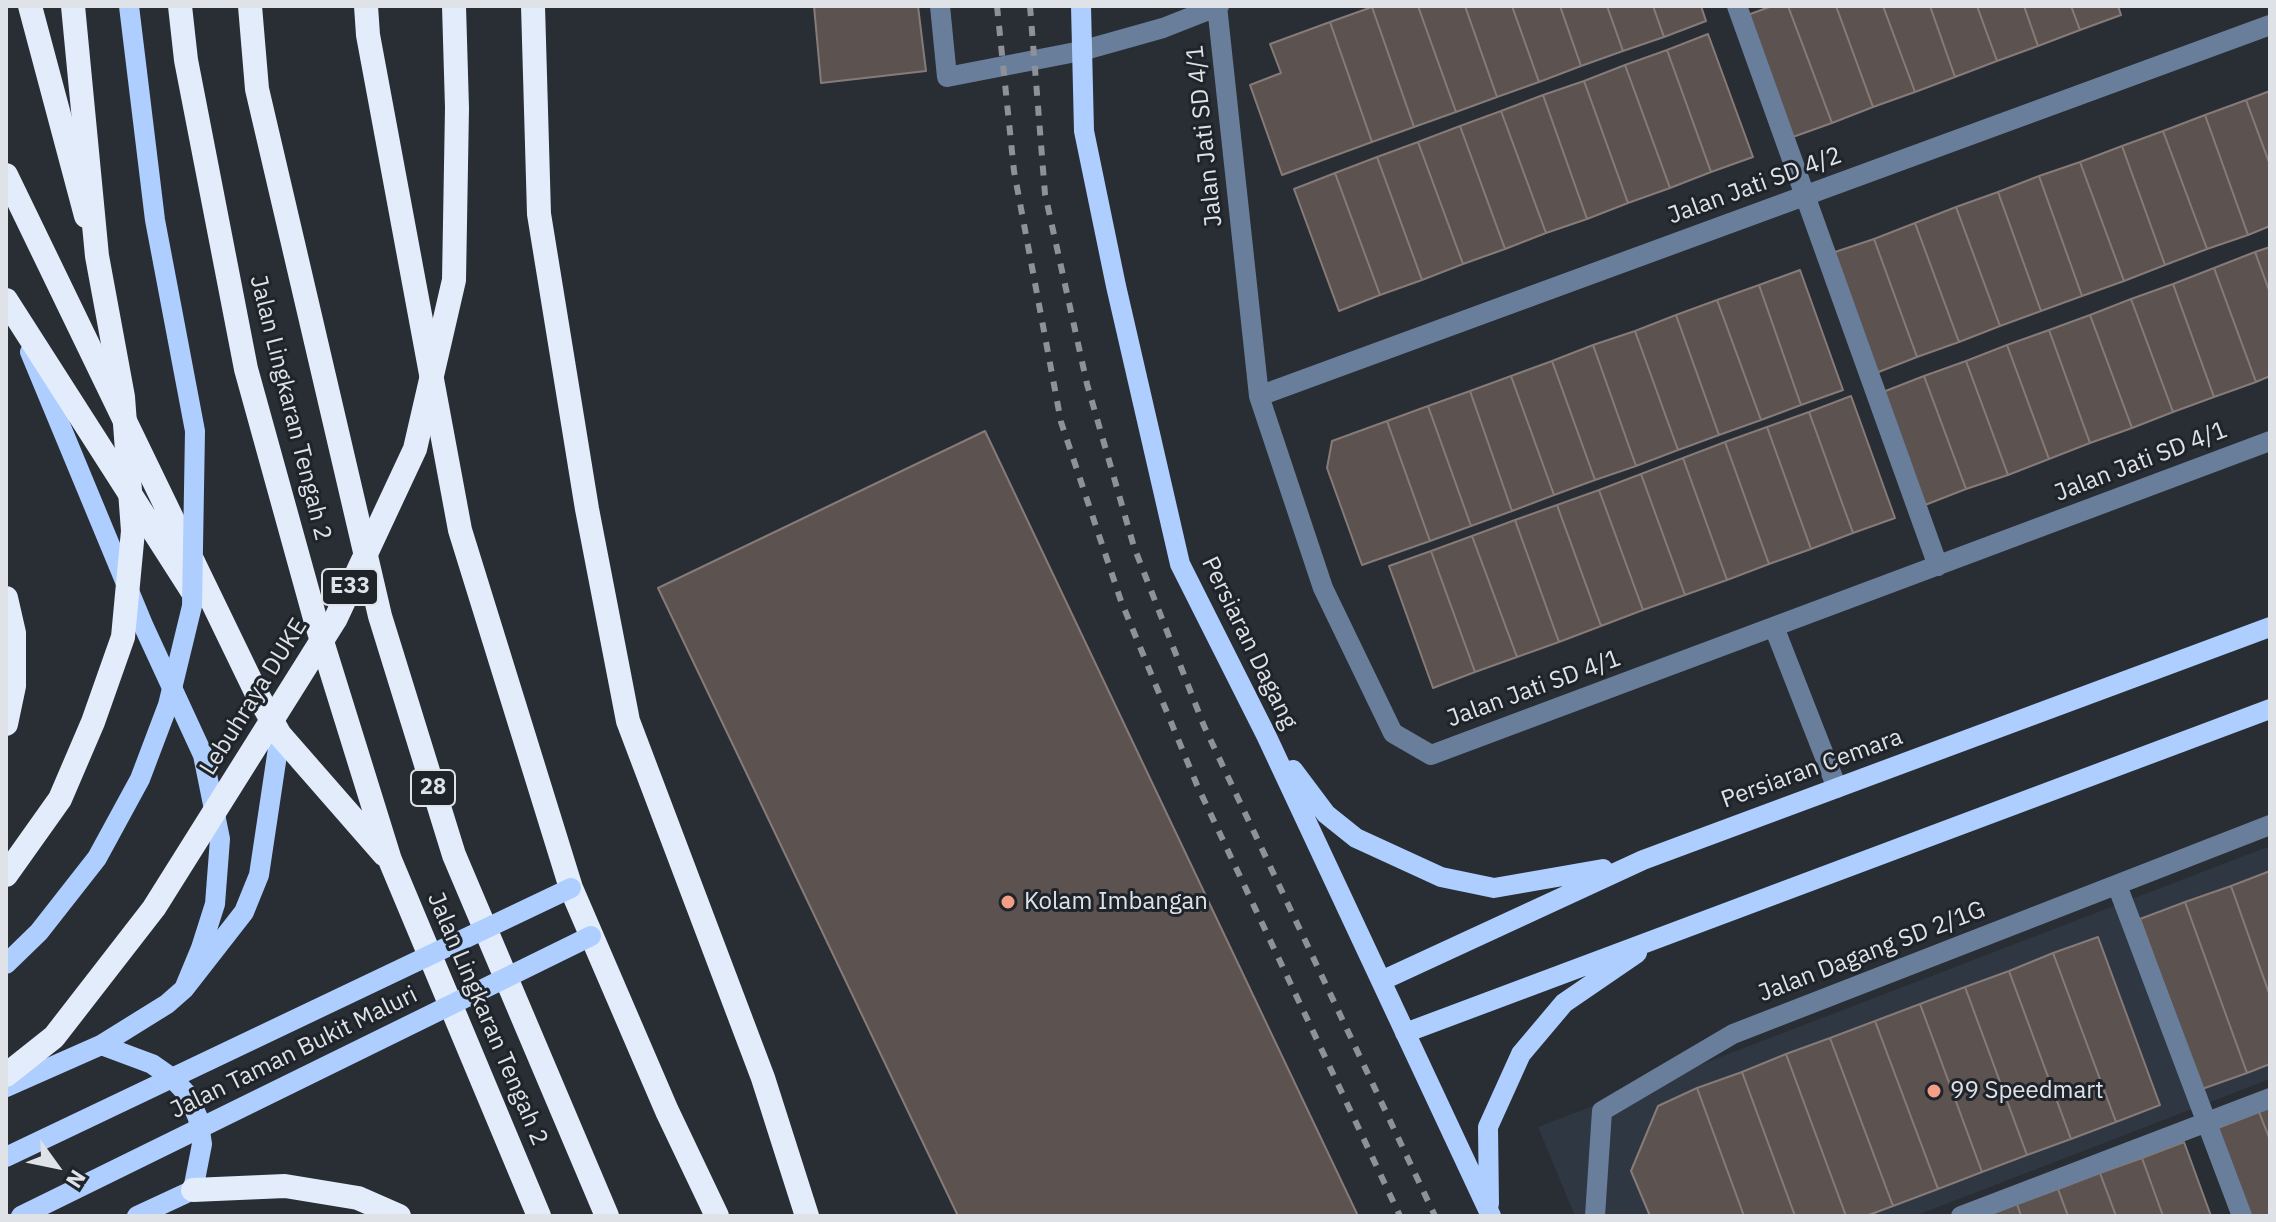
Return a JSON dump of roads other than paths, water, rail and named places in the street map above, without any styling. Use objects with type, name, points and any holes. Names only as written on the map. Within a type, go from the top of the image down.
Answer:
[{"type":"highway","points":[[73,6],[97,256]]},
{"type":"highway","name":"Jalan Lingkaran Tengah 2","points":[[180,6],[186,60],[246,369],[316,622],[390,860],[539,1216]]},
{"type":"highway","name":"Jalan Lingkaran Tengah 2","points":[[250,6],[257,89],[380,616],[454,855],[607,1216]]},
{"type":"highway","points":[[366,6],[371,50],[460,530],[571,888],[667,1111],[717,1216]]},
{"type":"highway","name":"Lebuhraya DUKE","points":[[6,1075],[54,1037],[154,908],[336,618],[415,449],[454,280],[457,108],[454,6]]},
{"type":"highway","points":[[533,6],[539,214],[580,469],[628,721],[763,1078],[807,1216]]},
{"type":"highway","points":[[6,875],[60,799],[93,722],[123,637],[133,531],[123,397],[97,256],[31,10]]},
{"type":"highway","points":[[6,175],[257,694]]},
{"type":"highway","points":[[10,306],[280,735],[390,860]]},
{"type":"highway","points":[[6,598],[14,633],[14,686],[6,724]]},
{"type":"highway","points":[[193,1190],[285,1186],[358,1198],[399,1216]]},
{"type":"main road","points":[[6,964],[39,932],[97,858],[140,779],[168,705],[192,606],[195,431],[155,220],[129,6]]},
{"type":"main road","name":"Persiaran Dagang","points":[[1081,6],[1084,131],[1180,564],[1266,735],[1490,1214]]},
{"type":"main road","points":[[10,306],[144,627],[203,755],[220,839],[215,904],[184,989]]},
{"type":"main road","name":"Persiaran Cemara","points":[[1381,981],[1643,860],[2270,627]]},
{"type":"main road","points":[[1405,1033],[2270,709]]},
{"type":"main road","points":[[6,1087],[101,1045],[167,1004],[184,989],[244,912],[259,875],[280,735]]},
{"type":"main road","points":[[1266,735],[1326,814],[1356,838],[1441,877],[1494,888],[1568,877],[1643,860]]},
{"type":"main road","name":"Jalan Taman Bukit Maluri","points":[[6,1157],[571,888]]},
{"type":"main road","points":[[1490,1214],[1488,1127],[1521,1054],[1564,1003],[1663,935]]},
{"type":"main road","name":"Jalan Taman Bukit Maluri","points":[[21,1216],[591,936]]},
{"type":"main road","points":[[101,1045],[152,1064],[172,1078],[188,1095],[198,1118],[202,1144],[193,1190],[137,1216]]},
{"type":"street","points":[[940,6],[947,77],[1081,51],[1163,28],[1218,6]]},
{"type":"street","name":"Jalan Jati SD 4/1","points":[[1218,6],[1259,396],[1323,588],[1393,733],[1431,755],[2270,441]]},
{"type":"street","points":[[1737,6],[1938,566]]},
{"type":"street","name":"Jalan Jati SD 4/2","points":[[1259,396],[2270,25]]},
{"type":"street","points":[[1774,627],[1837,788]]},
{"type":"street","name":"Jalan Dagang SD 2/1G","points":[[1595,1216],[1602,1111],[1733,1034],[2270,825]]},
{"type":"street","points":[[2117,885],[2242,1216]]},
{"type":"street","points":[[1961,1216],[2270,1098]]},
{"type":"railway","points":[[997,6],[1014,171],[1061,422],[1121,601],[1197,785],[1400,1216]]},
{"type":"railway","points":[[1030,6],[1045,194],[1087,384],[1134,547],[1204,726],[1435,1216]]},
{"type":"place","name":"Kolam Imbangan","points":[[1008,902]]},
{"type":"place","name":"99 Speedmart","points":[[1934,1091]]}]
